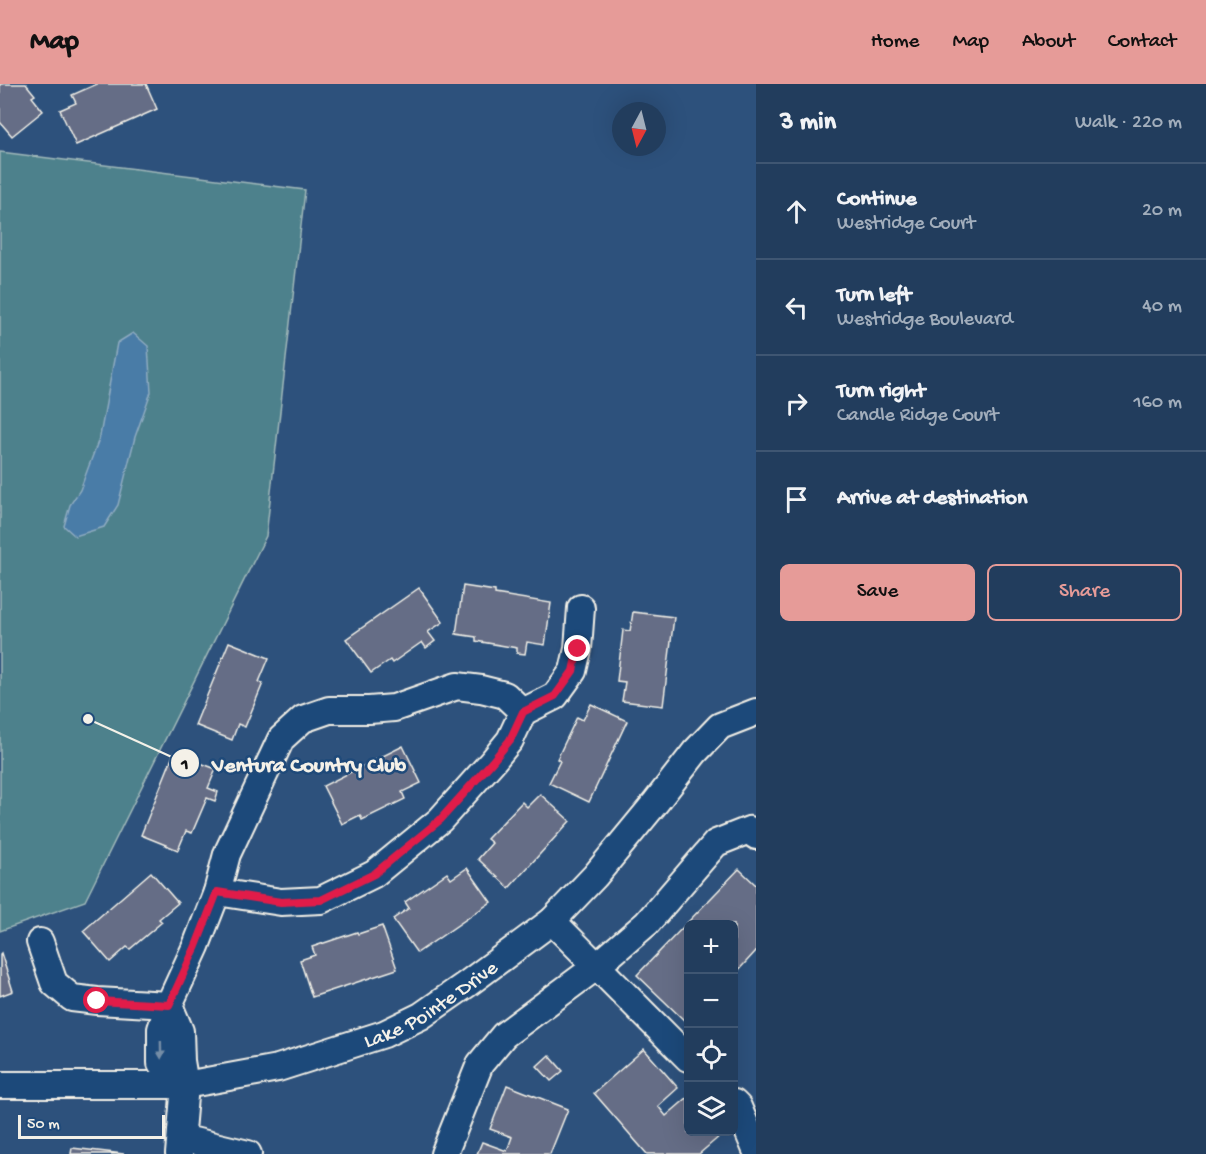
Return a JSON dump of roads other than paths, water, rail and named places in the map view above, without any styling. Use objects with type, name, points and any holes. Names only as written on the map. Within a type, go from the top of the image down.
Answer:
[{"type":"street","points":[[217,892],[281,902],[321,900],[374,874],[440,820],[510,740],[523,712],[555,696],[573,671],[578,649],[581,608]]},
{"type":"street","points":[[248,1154],[180,1146],[186,1085],[180,1031],[169,1005],[217,892],[227,854],[281,739],[303,720],[329,710],[394,708],[456,686],[505,695],[523,712]]},
{"type":"street","name":"Lake Pointe Drive","points":[[0,1085],[186,1085],[278,1068],[384,1034],[421,1016],[552,921],[595,876],[695,752],[720,726],[756,712]]},
{"type":"street","points":[[444,1154],[480,1064],[504,1035],[597,966],[647,922],[716,843],[749,830],[756,836]]},
{"type":"street","points":[[552,921],[684,1054]]},
{"type":"street","points":[[40,942],[54,983],[72,998],[169,1005]]},
{"type":"street","points":[[738,1107],[756,1150]]},
{"type":"water","points":[[133,333],[148,346],[151,392],[135,437],[118,505],[104,527],[75,536],[64,526],[70,505],[80,490],[100,436],[117,343]]},
{"type":"place","name":"Ventura Country Club","points":[[88,719]]}]
